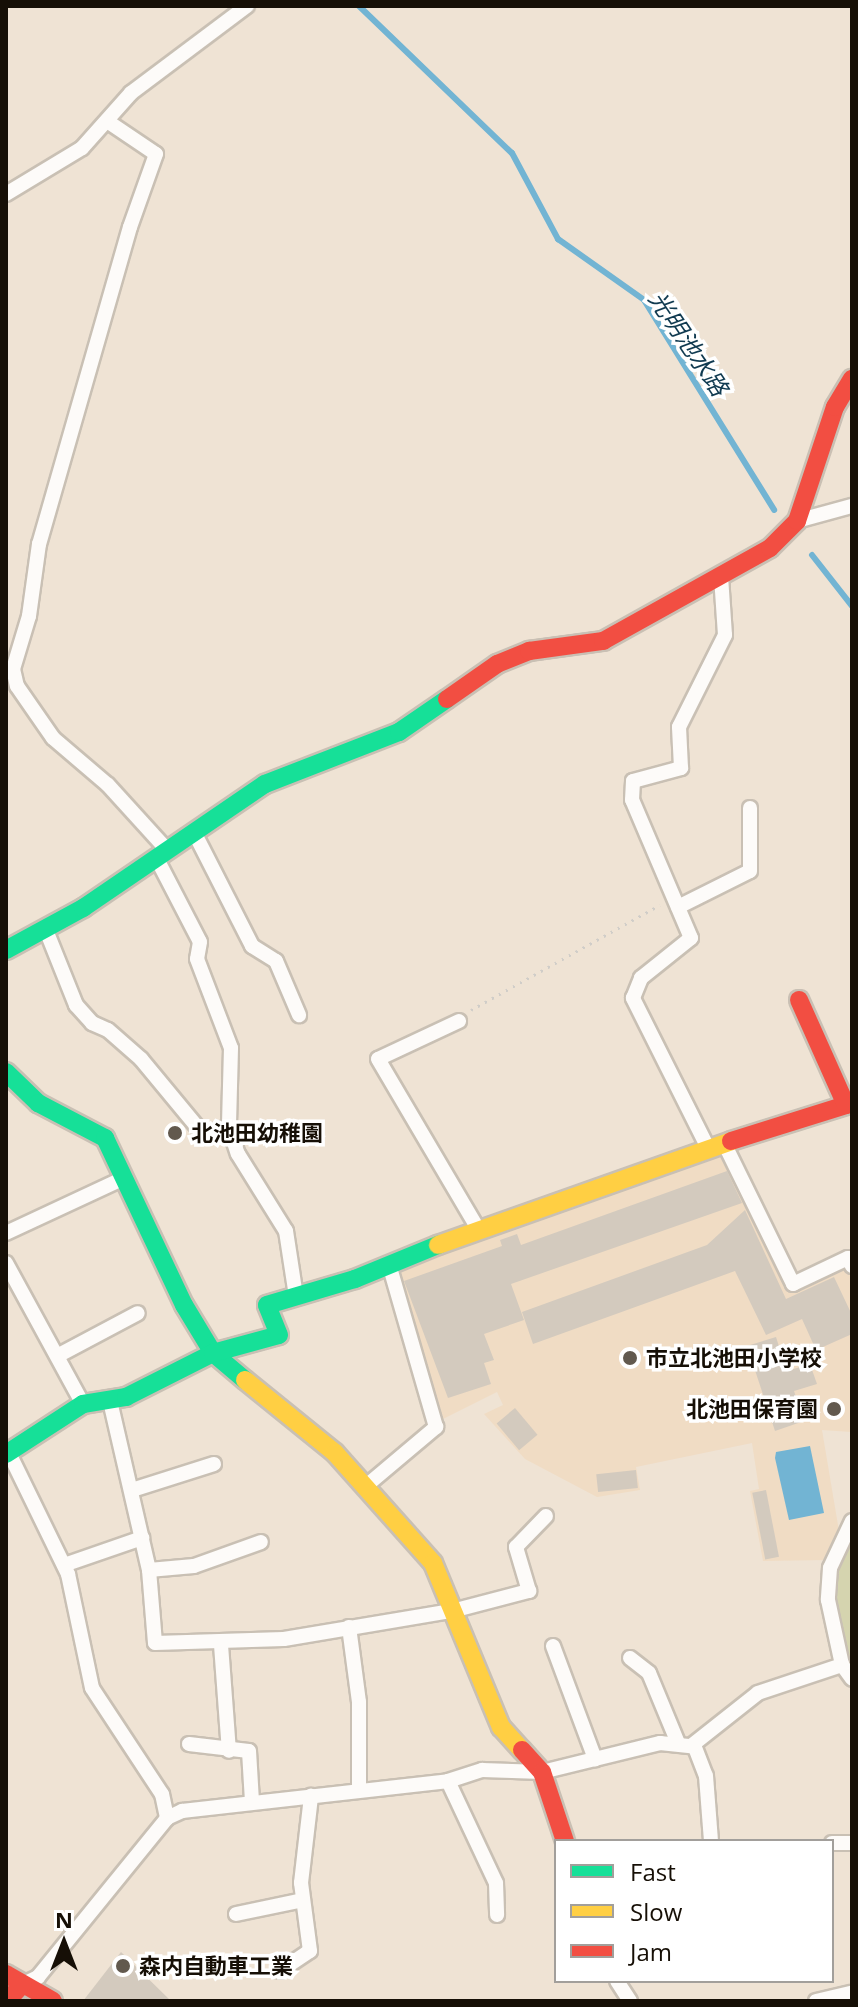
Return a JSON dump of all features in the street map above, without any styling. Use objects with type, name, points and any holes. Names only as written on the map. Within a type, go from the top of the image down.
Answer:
[{"type":"main road","points":[[6,950],[46,930],[163,855],[265,784],[399,732],[497,664],[529,651],[603,641],[770,548],[797,521],[835,407],[852,379]]},
{"type":"main road","points":[[8,1454],[83,1404],[110,1401],[213,1353],[279,1335],[267,1305],[716,1146],[846,1105],[799,1000]]},
{"type":"main road","points":[[6,1072],[38,1103],[105,1138],[213,1353],[335,1453],[433,1563],[501,1727],[542,1772],[564,1839]]},
{"type":"main road","points":[[6,1974],[53,2001]]},
{"type":"main road","points":[[7,2001],[23,1984]]},
{"type":"street","points":[[6,194],[64,162],[131,93],[247,6]]},
{"type":"street","points":[[107,121],[156,154],[125,243],[39,544],[29,616],[13,669],[17,686],[53,738],[108,785],[163,855],[200,942],[197,959],[229,1036],[229,1127],[238,1154],[286,1231],[296,1296]]},
{"type":"street","points":[[797,521],[852,506]]},
{"type":"street","points":[[721,576],[725,635],[679,727],[681,768],[633,781],[632,800],[691,938],[641,978],[633,998],[793,1284],[848,1258],[852,1266]]},
{"type":"street","points":[[676,903],[750,871],[750,808]]},
{"type":"street","points":[[194,832],[252,946],[276,961],[299,1015]]},
{"type":"street","points":[[46,930],[76,1005],[92,1023],[141,1059],[203,1134],[229,1127]]},
{"type":"street","points":[[459,1021],[378,1059],[478,1229]]},
{"type":"street","points":[[6,1233],[90,1189],[124,1178]]},
{"type":"street","points":[[6,1263],[59,1355],[83,1404]]},
{"type":"street","points":[[366,1486],[436,1427],[389,1264]]},
{"type":"street","points":[[59,1355],[138,1313]]},
{"type":"street","points":[[110,1401],[149,1570],[155,1643],[221,1645],[452,1611],[529,1591],[516,1547],[546,1516]]},
{"type":"street","points":[[8,1454],[64,1565],[92,1688],[162,1794],[167,1818]]},
{"type":"street","points":[[132,1490],[214,1464]]},
{"type":"street","points":[[852,1521],[830,1568],[828,1600],[842,1665],[852,1679]]},
{"type":"street","points":[[64,1565],[142,1538]]},
{"type":"street","points":[[149,1570],[194,1566],[261,1542]]},
{"type":"street","points":[[349,1627],[359,1702],[359,1789]]},
{"type":"street","points":[[221,1645],[229,1751]]},
{"type":"street","points":[[553,1646],[595,1759]]},
{"type":"street","points":[[630,1658],[649,1673],[678,1743]]},
{"type":"street","points":[[23,1984],[38,1977],[167,1818],[202,1805],[448,1781],[482,1770],[542,1772],[678,1743],[694,1745],[758,1693],[842,1665]]},
{"type":"street","points":[[189,1744],[249,1751],[252,1801]]},
{"type":"street","points":[[694,1745],[706,1776],[711,1839]]},
{"type":"street","points":[[448,1781],[496,1883],[497,1915]]},
{"type":"street","points":[[280,1971],[310,1951],[303,1900],[311,1796]]},
{"type":"street","points":[[236,1914],[303,1900]]},
{"type":"street","points":[[618,1983],[630,2001]]},
{"type":"street","points":[[816,2001],[852,1993]]},
{"type":"path","points":[[459,1021],[543,966],[676,903]]},
{"type":"shaded area","name":"市立北池田小学校","points":[[712,1153],[726,1157],[791,1291],[843,1267],[852,1274],[852,1432],[822,1430],[839,1531],[827,1560],[763,1561],[750,1491],[759,1489],[752,1443],[636,1467],[640,1490],[597,1497],[525,1459],[484,1414],[503,1405],[497,1392],[443,1419],[396,1274],[397,1264]]},
{"type":"green space","points":[[852,1540],[852,1667],[834,1591],[837,1566]]},
{"type":"water","points":[[810,1446],[824,1513],[789,1520],[776,1452]]},
{"type":"building","points":[[727,1171],[742,1203],[511,1284],[524,1320],[484,1334],[494,1360],[484,1363],[491,1384],[448,1398],[404,1281],[502,1246],[500,1240],[517,1234],[521,1245]]},
{"type":"building","points":[[745,1210],[786,1299],[834,1277],[852,1315],[852,1334],[816,1350],[802,1319],[766,1335],[735,1271],[533,1344],[522,1312],[707,1245]]},
{"type":"building","points":[[776,1337],[787,1371],[810,1364],[817,1384],[794,1391],[804,1421],[775,1431],[747,1346]]},
{"type":"building","points":[[515,1408],[537,1435],[519,1450],[497,1423]]},
{"type":"building","points":[[636,1470],[638,1488],[598,1492],[596,1474]]},
{"type":"building","points":[[766,1490],[779,1557],[765,1559],[752,1493]]},
{"type":"building","name":"森内自動車工業","points":[[121,1952],[171,2001],[83,2001]]},
{"type":"waterway","name":"光明池水路","points":[[359,6],[512,153],[558,239],[644,300],[774,510]]},
{"type":"waterway","name":"光明池水路","points":[[812,555],[852,606]]},
{"type":"traffic: fast","points":[[6,950],[83,908],[265,784],[399,732],[447,699]]},
{"type":"traffic: fast","points":[[6,1072],[38,1103],[105,1138],[184,1305],[213,1353],[245,1380]]},
{"type":"traffic: fast","points":[[6,1454],[83,1404],[126,1397],[213,1353],[279,1335],[267,1305],[355,1279],[438,1245]]},
{"type":"traffic: slow","points":[[438,1245],[731,1141]]},
{"type":"traffic: slow","points":[[245,1380],[335,1453],[433,1563],[501,1727],[522,1750]]},
{"type":"traffic: jam","points":[[447,699],[497,664],[529,651],[603,641],[770,548],[797,521],[835,407],[852,379]]},
{"type":"traffic: jam","points":[[731,1141],[846,1105],[799,1000]]},
{"type":"traffic: jam","points":[[522,1750],[542,1772],[564,1839]]},
{"type":"traffic: jam","points":[[6,1974],[53,2001]]},
{"type":"traffic: jam","points":[[7,2001],[23,1984]]},
{"type":"place","name":"北池田幼稚園","points":[[175,1133]]},
{"type":"place","name":"市立北池田小学校","points":[[630,1358]]},
{"type":"place","name":"北池田保育園","points":[[834,1409]]},
{"type":"place","name":"森内自動車工業","points":[[123,1966]]}]
